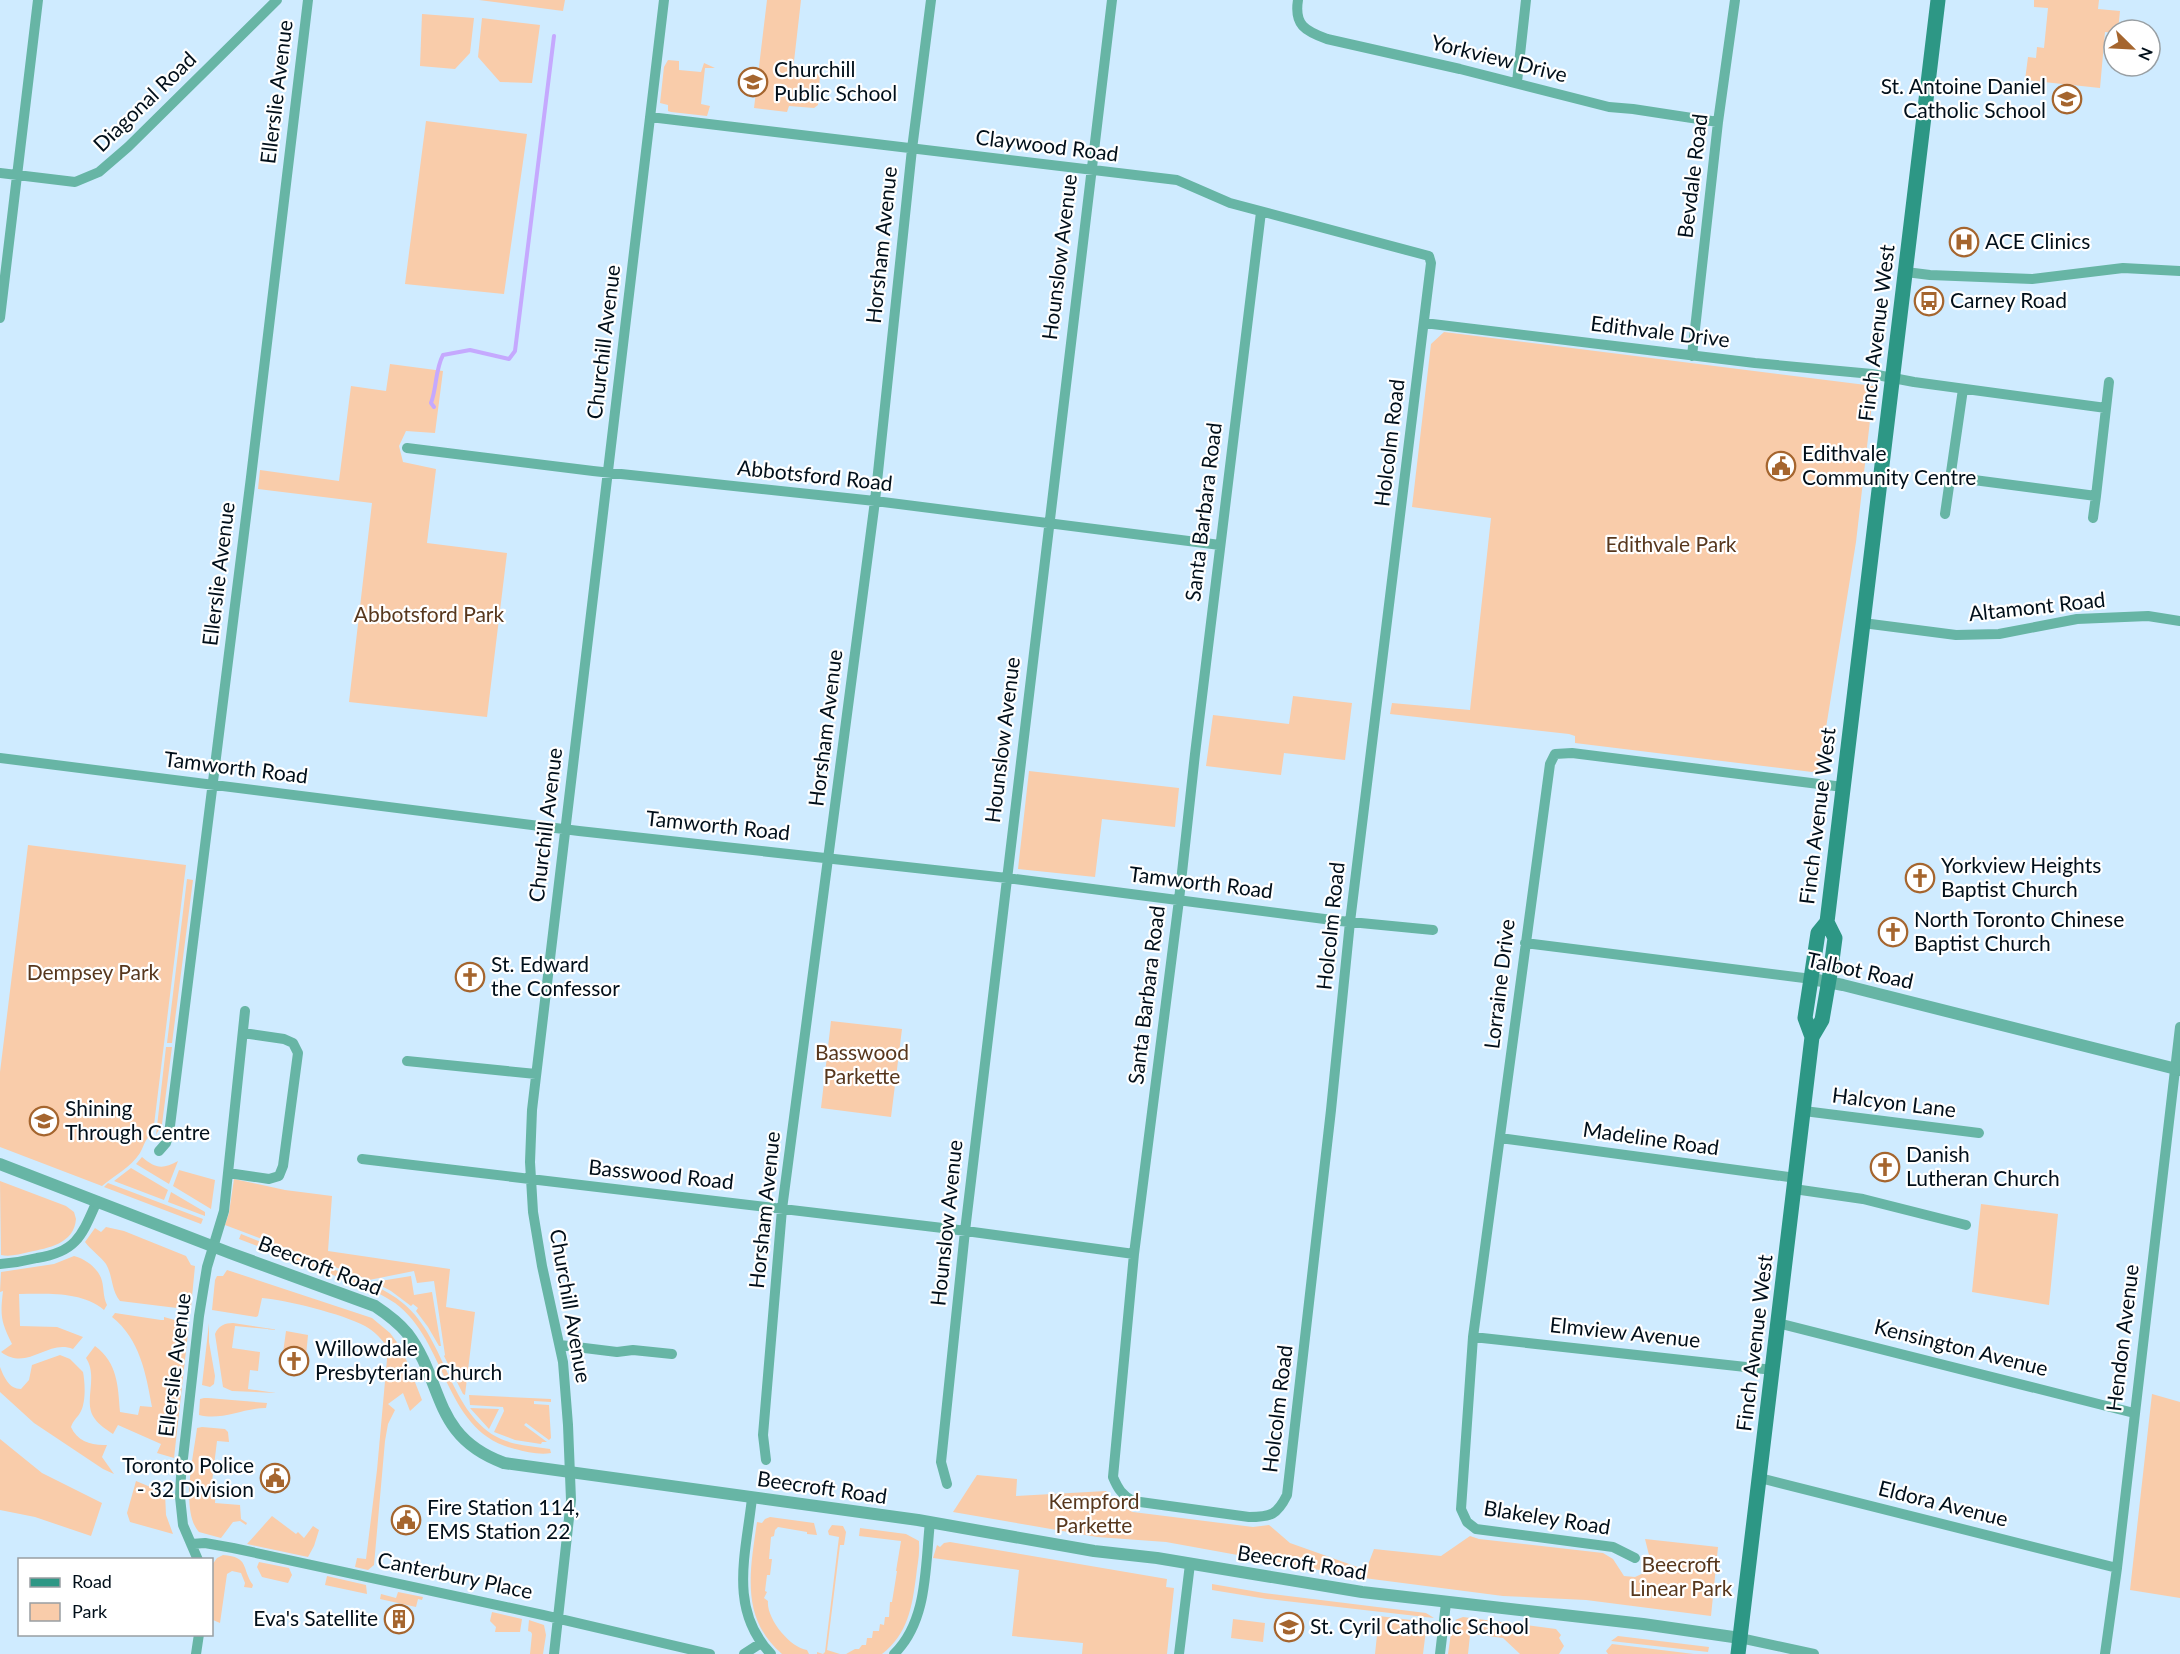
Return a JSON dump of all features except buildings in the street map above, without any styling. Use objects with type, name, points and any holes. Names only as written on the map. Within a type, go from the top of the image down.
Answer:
[{"type":"main road","name":"Finch Avenue West","points":[[1812,1037],[1805,1018],[1818,933],[1827,922],[1938,0]]},
{"type":"main road","name":"Finch Avenue West","points":[[1738,1654],[1812,1037],[1822,1020],[1835,938],[1827,922]]},
{"type":"street","points":[[0,318],[38,0]]},
{"type":"street","name":"Diagonal Road","points":[[0,173],[75,182],[99,172],[128,147],[277,0]]},
{"type":"street","name":"Ellerslie Avenue","points":[[159,1150],[169,1134],[308,0]]},
{"type":"street","name":"Churchill Avenue","points":[[554,1654],[571,1500],[570,1473],[565,1383],[560,1345],[538,1248],[531,1180],[531,1128],[664,0]]},
{"type":"street","name":"Horsham Avenue","points":[[766,1460],[763,1435],[782,1209],[875,501],[912,149],[932,0]]},
{"type":"street","name":"Hounslow Avenue","points":[[947,1484],[941,1462],[965,1231],[1112,0]]},
{"type":"street","name":"Yorkview Drive","points":[[1298,0],[1298,18],[1303,28],[1327,39],[1517,82],[1609,107],[1718,122]]},
{"type":"street","points":[[1517,82],[1526,0]]},
{"type":"street","name":"Bevdale Road","points":[[1692,356],[1718,122],[1735,0]]},
{"type":"street","name":"Claywood Road","points":[[650,117],[1177,180],[1230,203],[1429,256]]},
{"type":"street","name":"Santa Barbara Road","points":[[1192,1509],[1133,1501],[1118,1490],[1113,1477],[1134,1254],[1179,900],[1261,212]]},
{"type":"street","name":"Holcolm Road","points":[[1192,1509],[1249,1517],[1267,1517],[1281,1509],[1287,1495],[1332,1110],[1350,922],[1431,263],[1429,256]]},
{"type":"street","points":[[1906,272],[2032,279],[2123,268],[2180,271]]},
{"type":"street","name":"Edithvale Drive","points":[[1424,323],[1692,356],[1872,374],[2106,408]]},
{"type":"street","points":[[2093,518],[2109,382]]},
{"type":"street","points":[[1946,514],[1963,389]]},
{"type":"street","name":"Abbotsford Road","points":[[407,448],[875,501],[1220,545]]},
{"type":"street","points":[[1951,477],[2096,496]]},
{"type":"street","name":"Altamont Road","points":[[1863,623],[1956,635],[1999,634],[2077,619],[2148,616],[2180,621]]},
{"type":"street","name":"Lorraine Drive","points":[[1461,1509],[1473,1337],[1547,775],[1555,754],[1604,756],[1843,787]]},
{"type":"street","name":"Tamworth Road","points":[[0,758],[565,828],[829,857],[1350,922],[1433,930]]},
{"type":"street","name":"Talbot Road","points":[[1525,943],[1828,982],[2177,1070]]},
{"type":"street","name":"Ellerslie Avenue","points":[[197,1558],[182,1519],[182,1472],[199,1316],[207,1267],[224,1211],[245,1011]]},
{"type":"street","name":"Hendon Avenue","points":[[2105,1654],[2177,1070],[2180,1027]]},
{"type":"street","points":[[228,1173],[269,1179],[279,1176],[283,1166],[298,1053],[293,1043],[284,1039],[243,1034]]},
{"type":"street","points":[[407,1061],[536,1074]]},
{"type":"street","name":"Halcyon Lane","points":[[1804,1111],[1979,1133]]},
{"type":"street","name":"Madeline Road","points":[[1500,1138],[1795,1183],[1966,1225]]},
{"type":"street","name":"Basswood Road","points":[[362,1160],[965,1231],[1134,1254]]},
{"type":"street","name":"Beecroft Road","points":[[0,1164],[375,1306],[394,1319],[411,1338],[447,1418],[469,1444],[504,1463],[930,1522],[1094,1551],[1362,1592],[1643,1624],[1740,1638]]},
{"type":"street","points":[[0,1264],[54,1255],[67,1249],[86,1225],[97,1201]]},
{"type":"street","name":"Kensington Avenue","points":[[1778,1323],[2133,1413]]},
{"type":"street","name":"Elmview Avenue","points":[[1473,1337],[1773,1370]]},
{"type":"street","points":[[560,1345],[617,1352],[633,1350],[672,1354]]},
{"type":"street","name":"Eldora Avenue","points":[[1760,1478],[2117,1568]]},
{"type":"street","points":[[752,1498],[743,1597],[749,1624],[771,1654]]},
{"type":"street","name":"Blakeley Road","points":[[1461,1509],[1467,1522],[1476,1529],[1613,1547],[1635,1558]]},
{"type":"street","points":[[894,1654],[909,1635],[919,1611],[930,1522]]},
{"type":"street","name":"Canterbury Place","points":[[191,1544],[205,1543],[233,1548],[710,1654]]},
{"type":"street","points":[[1179,1654],[1190,1564]]},
{"type":"street","points":[[1440,1654],[1446,1603]]},
{"type":"street","points":[[196,1654],[199,1636]]},
{"type":"street","points":[[1740,1638],[1814,1654]]},
{"type":"street","points":[[744,1654],[761,1643]]},
{"type":"green space","points":[[479,0],[565,0],[563,11]]},
{"type":"green space","points":[[767,0],[801,0],[793,70],[820,74],[818,105],[814,108],[789,106],[787,112],[754,108]]},
{"type":"green space","points":[[2034,0],[2099,0],[2098,9],[2120,11],[2119,18],[2102,18],[2100,88],[2025,80],[2028,57],[2036,58],[2037,47],[2044,48],[2048,8],[2034,7]]},
{"type":"green space","points":[[422,14],[474,18],[470,53],[455,69],[420,66]]},
{"type":"green space","points":[[482,18],[540,25],[532,83],[500,82],[478,57]]},
{"type":"green space","points":[[668,60],[679,61],[679,70],[701,72],[704,63],[715,68],[705,68],[701,104],[710,106],[707,116],[671,112],[668,111],[668,105],[660,103],[664,67]]},
{"type":"green space","points":[[426,121],[527,134],[504,294],[405,284]]},
{"type":"green space","name":"Edithvale Park","points":[[1444,332],[1874,386],[1856,542],[1818,770],[1812,772],[1575,743],[1575,736],[1569,734],[1390,714],[1392,703],[1470,710],[1491,518],[1412,507],[1431,344]]},
{"type":"green space","name":"Abbotsford Park","points":[[390,364],[443,371],[435,433],[406,431],[399,446],[403,462],[436,469],[427,543],[507,553],[487,717],[349,702],[372,503],[258,489],[260,470],[339,481],[351,386],[386,391]]},
{"type":"green space","points":[[1293,696],[1352,703],[1345,760],[1284,753],[1281,775],[1206,766],[1213,715],[1289,724]]},
{"type":"green space","points":[[1029,771],[1179,788],[1175,827],[1102,819],[1095,877],[1018,869]]},
{"type":"green space","name":"Dempsey Park","points":[[28,845],[186,865],[153,1133],[132,1163],[102,1186],[0,1147],[0,1072]]},
{"type":"green space","points":[[187,879],[193,880],[172,1043],[167,1043]]},
{"type":"green space","name":"Basswood Parkette","points":[[831,1021],[902,1029],[891,1117],[821,1108]]},
{"type":"green space","points":[[166,1047],[172,1047],[162,1124],[156,1135]]},
{"type":"green space","points":[[142,1157],[151,1164],[163,1167],[178,1161],[169,1184],[136,1164]]},
{"type":"green space","points":[[131,1168],[168,1190],[164,1200],[114,1181]]},
{"type":"green space","points":[[179,1170],[215,1180],[211,1209],[173,1186]]},
{"type":"green space","points":[[234,1179],[285,1190],[332,1196],[328,1251],[450,1269],[446,1307],[475,1312],[465,1395],[444,1356],[434,1281],[417,1283],[414,1271],[369,1280],[225,1225]]},
{"type":"green space","points":[[0,1181],[66,1206],[74,1212],[76,1219],[70,1234],[59,1243],[44,1249],[8,1256],[1,1255]]},
{"type":"green space","points":[[108,1183],[203,1219],[201,1224],[104,1187]]},
{"type":"green space","points":[[171,1192],[205,1212],[205,1216],[168,1202]]},
{"type":"green space","points":[[1981,1204],[2058,1214],[2049,1305],[1972,1292]]},
{"type":"green space","points":[[106,1227],[124,1231],[186,1256],[191,1265],[195,1266],[191,1307],[185,1309],[120,1301],[106,1264],[85,1242],[95,1228],[101,1232]]},
{"type":"green space","points":[[241,1234],[359,1279],[396,1298],[418,1319],[430,1337],[459,1395],[470,1413],[484,1428],[501,1439],[550,1449],[551,1453],[515,1449],[491,1439],[473,1424],[459,1406],[426,1340],[412,1320],[395,1303],[365,1287],[239,1239]]},
{"type":"green space","points":[[74,1256],[83,1259],[98,1272],[107,1305],[104,1310],[85,1299],[52,1294],[19,1294],[20,1326],[57,1327],[83,1337],[73,1349],[55,1348],[20,1359],[1,1352],[12,1344],[2,1319],[1,1272],[54,1264]]},
{"type":"green space","points":[[227,1270],[372,1318],[390,1333],[402,1349],[422,1400],[410,1411],[403,1393],[388,1404],[395,1410],[388,1424],[385,1441],[374,1565],[368,1570],[355,1567],[357,1558],[366,1559],[388,1348],[372,1330],[355,1321],[329,1312],[272,1299],[262,1298],[256,1317],[212,1310],[215,1280],[217,1276],[223,1276]]},
{"type":"green space","points":[[411,1276],[414,1295],[432,1292],[441,1346],[416,1311],[418,1308],[413,1304],[411,1306],[374,1282]]},
{"type":"green space","points":[[115,1313],[161,1320],[164,1320],[164,1317],[189,1324],[174,1458],[157,1453],[161,1444],[118,1425],[113,1434],[91,1413],[91,1374],[86,1358],[95,1346],[103,1353],[112,1368],[117,1385],[120,1412],[138,1415],[140,1406],[152,1407],[140,1358],[129,1336],[112,1317]]},
{"type":"green space","points":[[209,1323],[209,1342],[215,1376],[214,1384],[210,1387],[202,1385]]},
{"type":"green space","points":[[233,1323],[279,1330],[235,1326],[232,1348],[260,1352],[258,1371],[250,1370],[248,1389],[276,1393],[232,1391],[223,1387],[215,1334],[222,1326]]},
{"type":"green space","points":[[286,1331],[308,1335],[306,1356],[283,1353]]},
{"type":"green space","points":[[60,1355],[70,1359],[84,1376],[83,1407],[71,1427],[77,1436],[86,1442],[107,1445],[102,1457],[114,1474],[34,1423],[0,1392],[0,1367],[10,1385],[21,1389],[29,1380],[32,1365]]},
{"type":"green space","points":[[2152,1394],[2180,1402],[2180,1598],[2130,1590]]},
{"type":"green space","points":[[469,1395],[551,1399],[551,1402],[534,1401],[534,1404],[549,1405],[551,1438],[549,1440],[526,1423],[524,1425],[547,1442],[541,1444],[515,1440],[494,1432],[504,1411],[503,1407],[470,1405]]},
{"type":"green space","points":[[200,1399],[267,1403],[266,1408],[216,1416],[199,1415]]},
{"type":"green space","points":[[470,1408],[499,1409],[489,1429]]},
{"type":"green space","points":[[197,1428],[225,1429],[228,1432],[229,1442],[217,1441],[211,1490],[216,1490],[215,1503],[240,1505],[241,1519],[247,1523],[246,1525],[240,1521],[233,1522],[221,1538],[199,1532],[193,1523],[190,1511],[191,1467]]},
{"type":"green space","points":[[0,1439],[42,1473],[102,1503],[91,1536],[35,1517],[0,1510]]},
{"type":"green space","points":[[977,1475],[1017,1479],[1016,1496],[1106,1491],[1115,1503],[1133,1512],[1253,1527],[1269,1525],[1290,1543],[1366,1570],[1374,1549],[1441,1556],[1470,1536],[1479,1539],[1603,1553],[1613,1559],[1624,1576],[1635,1577],[1646,1572],[1651,1563],[1645,1539],[1718,1547],[1711,1616],[1586,1600],[1503,1596],[1364,1578],[1166,1542],[1097,1537],[953,1512]]},
{"type":"green space","points":[[136,1481],[165,1493],[166,1515],[173,1534],[130,1522],[127,1513]]},
{"type":"green space","points":[[272,1516],[304,1538],[313,1526],[319,1530],[308,1557],[247,1544]]},
{"type":"green space","points":[[770,1517],[814,1523],[817,1535],[778,1527],[775,1530],[774,1536],[771,1537],[769,1559],[772,1559],[764,1598],[768,1601],[771,1616],[780,1631],[793,1644],[807,1650],[809,1654],[782,1654],[759,1625],[754,1609],[751,1576],[757,1522],[762,1523]]},
{"type":"green space","points":[[832,1525],[843,1526],[846,1532],[844,1545],[840,1545],[827,1650],[840,1654],[823,1654],[839,1537],[829,1535],[828,1531]]},
{"type":"green space","points":[[860,1528],[906,1534],[919,1541],[919,1556],[907,1619],[898,1638],[882,1654],[846,1654],[866,1645],[867,1638],[872,1638],[873,1631],[879,1631],[880,1624],[884,1625],[885,1617],[889,1617],[901,1541],[859,1536]]},
{"type":"green space","points":[[950,1542],[1167,1579],[1166,1587],[1174,1588],[1167,1654],[1082,1654],[1083,1643],[1012,1636],[1019,1570],[933,1558],[937,1545],[940,1547]]},
{"type":"green space","points":[[223,1555],[232,1556],[241,1561],[253,1585],[252,1588],[244,1587],[245,1583],[241,1573],[232,1571],[227,1574],[220,1623],[213,1620],[213,1564]]},
{"type":"green space","points":[[259,1562],[289,1568],[292,1575],[288,1583],[262,1577],[257,1567]]},
{"type":"green space","points":[[327,1576],[366,1585],[367,1594],[325,1585]]},
{"type":"green space","points":[[1212,1584],[1264,1593],[1426,1613],[1434,1618],[1267,1599],[1212,1590]]},
{"type":"green space","points":[[398,1592],[423,1597],[422,1600],[418,1599],[416,1607],[380,1599],[381,1594],[396,1598]]},
{"type":"green space","points":[[492,1612],[522,1619],[520,1632],[495,1632],[496,1627],[490,1621]]},
{"type":"green space","points":[[1379,1616],[1427,1622],[1423,1654],[1375,1654]]},
{"type":"green space","points":[[1463,1617],[1556,1629],[1561,1635],[1559,1638],[1564,1646],[1559,1654],[1520,1654],[1503,1638],[1473,1634],[1470,1635],[1468,1654],[1448,1654],[1452,1626],[1457,1627],[1459,1622],[1455,1620]]},
{"type":"green space","points":[[1233,1619],[1265,1623],[1263,1642],[1231,1638]]},
{"type":"green space","points":[[529,1620],[544,1625],[546,1635],[543,1654],[530,1654],[532,1634],[528,1631]]},
{"type":"green space","points":[[1618,1636],[1709,1647],[1708,1652],[1611,1641]]},
{"type":"green space","points":[[1612,1644],[1694,1654],[1608,1654],[1606,1651]]},
{"type":"waterway","points":[[434,407],[431,403],[443,355],[470,350],[509,359],[515,351],[554,36]]},
{"type":"place","name":"Churchill Public School","points":[[753,82]]},
{"type":"place","name":"St. Antoine Daniel Catholic School","points":[[2067,99]]},
{"type":"place","name":"ACE Clinics","points":[[1964,242]]},
{"type":"place","name":"Carney Road","points":[[1929,301]]},
{"type":"place","name":"Edithvale Community Centre","points":[[1781,466]]},
{"type":"place","name":"Yorkview Heights Baptist Church","points":[[1920,878]]},
{"type":"place","name":"North Toronto Chinese Baptist Church","points":[[1893,932]]},
{"type":"place","name":"St. Edward the Confessor","points":[[470,977]]},
{"type":"place","name":"Shining Through Centre","points":[[44,1121]]},
{"type":"place","name":"Danish Lutheran Church","points":[[1885,1167]]},
{"type":"place","name":"Willowdale Presbyterian Church","points":[[294,1361]]},
{"type":"place","name":"Toronto Police - 32 Division","points":[[275,1478]]},
{"type":"place","name":"Fire Station 114, EMS Station 22","points":[[406,1520]]},
{"type":"place","name":"Eva's Satellite","points":[[399,1619]]},
{"type":"place","name":"St. Cyril Catholic School","points":[[1289,1627]]},
{"type":"park label","name":"Kempford Parkette","points":[[1094,1514]]},
{"type":"park label","name":"Beecroft Linear Park","points":[[1681,1577]]}]
